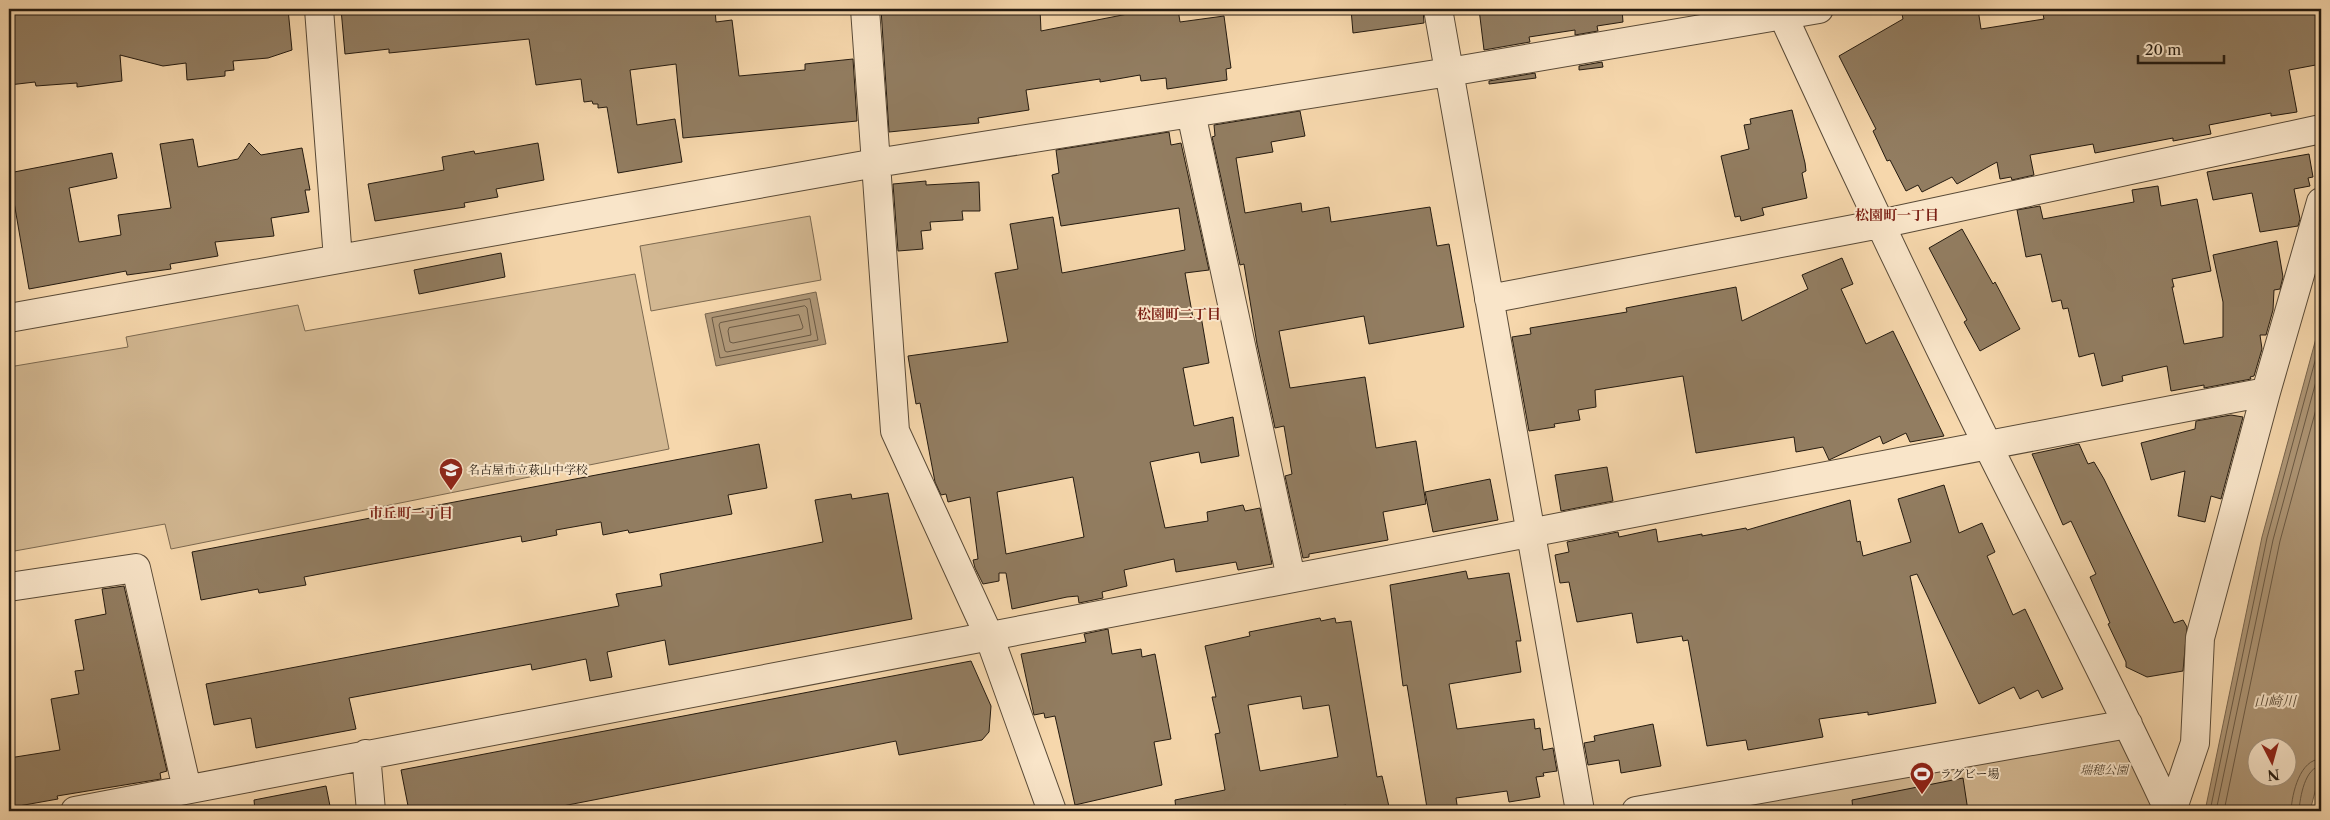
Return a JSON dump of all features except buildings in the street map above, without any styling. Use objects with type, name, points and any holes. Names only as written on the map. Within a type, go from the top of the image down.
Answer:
[{"type":"street","points":[[319,9],[338,259]]},
{"type":"street","points":[[865,9],[895,431],[989,636],[1052,811]]},
{"type":"street","points":[[1438,9],[1580,811]]},
{"type":"street","points":[[9,318],[876,163],[1449,72],[1781,11],[1819,9]]},
{"type":"street","points":[[1781,11],[1880,224],[2171,811]]},
{"type":"street","points":[[1191,113],[1291,578]]},
{"type":"street","points":[[1489,300],[1880,224],[2321,129]]},
{"type":"street","points":[[2171,811],[2194,743],[2200,638],[2266,392],[2321,202]]},
{"type":"street","points":[[75,811],[2266,392]]},
{"type":"street","points":[[9,587],[136,568],[188,789]]},
{"type":"street","points":[[1636,811],[2128,724]]},
{"type":"street","points":[[366,754],[371,811]]},
{"type":"green space","points":[[810,216],[821,280],[651,311],[640,246]]},
{"type":"green space","points":[[635,274],[669,449],[171,549],[165,524],[9,552],[9,367],[128,347],[126,337],[298,305],[305,331]]},
{"type":"green space","name":"瑞穂公園","points":[[2128,724],[2169,811],[1636,811]]},
{"type":"water","points":[[816,292],[826,344],[716,366],[705,314]]},
{"type":"water","name":"山崎川","points":[[2321,320],[2321,769],[2310,811],[2205,811],[2262,537]]},
{"type":"place","name":"名古屋市立萩山中学校","points":[[451,491]]},
{"type":"place","name":"ラグビー場","points":[[1922,795]]},
{"type":"district","name":"松園町一丁目","points":[[1897,215]]},
{"type":"district","name":"松園町二丁目","points":[[1179,314]]},
{"type":"district","name":"市丘町一丁目","points":[[411,513]]}]
